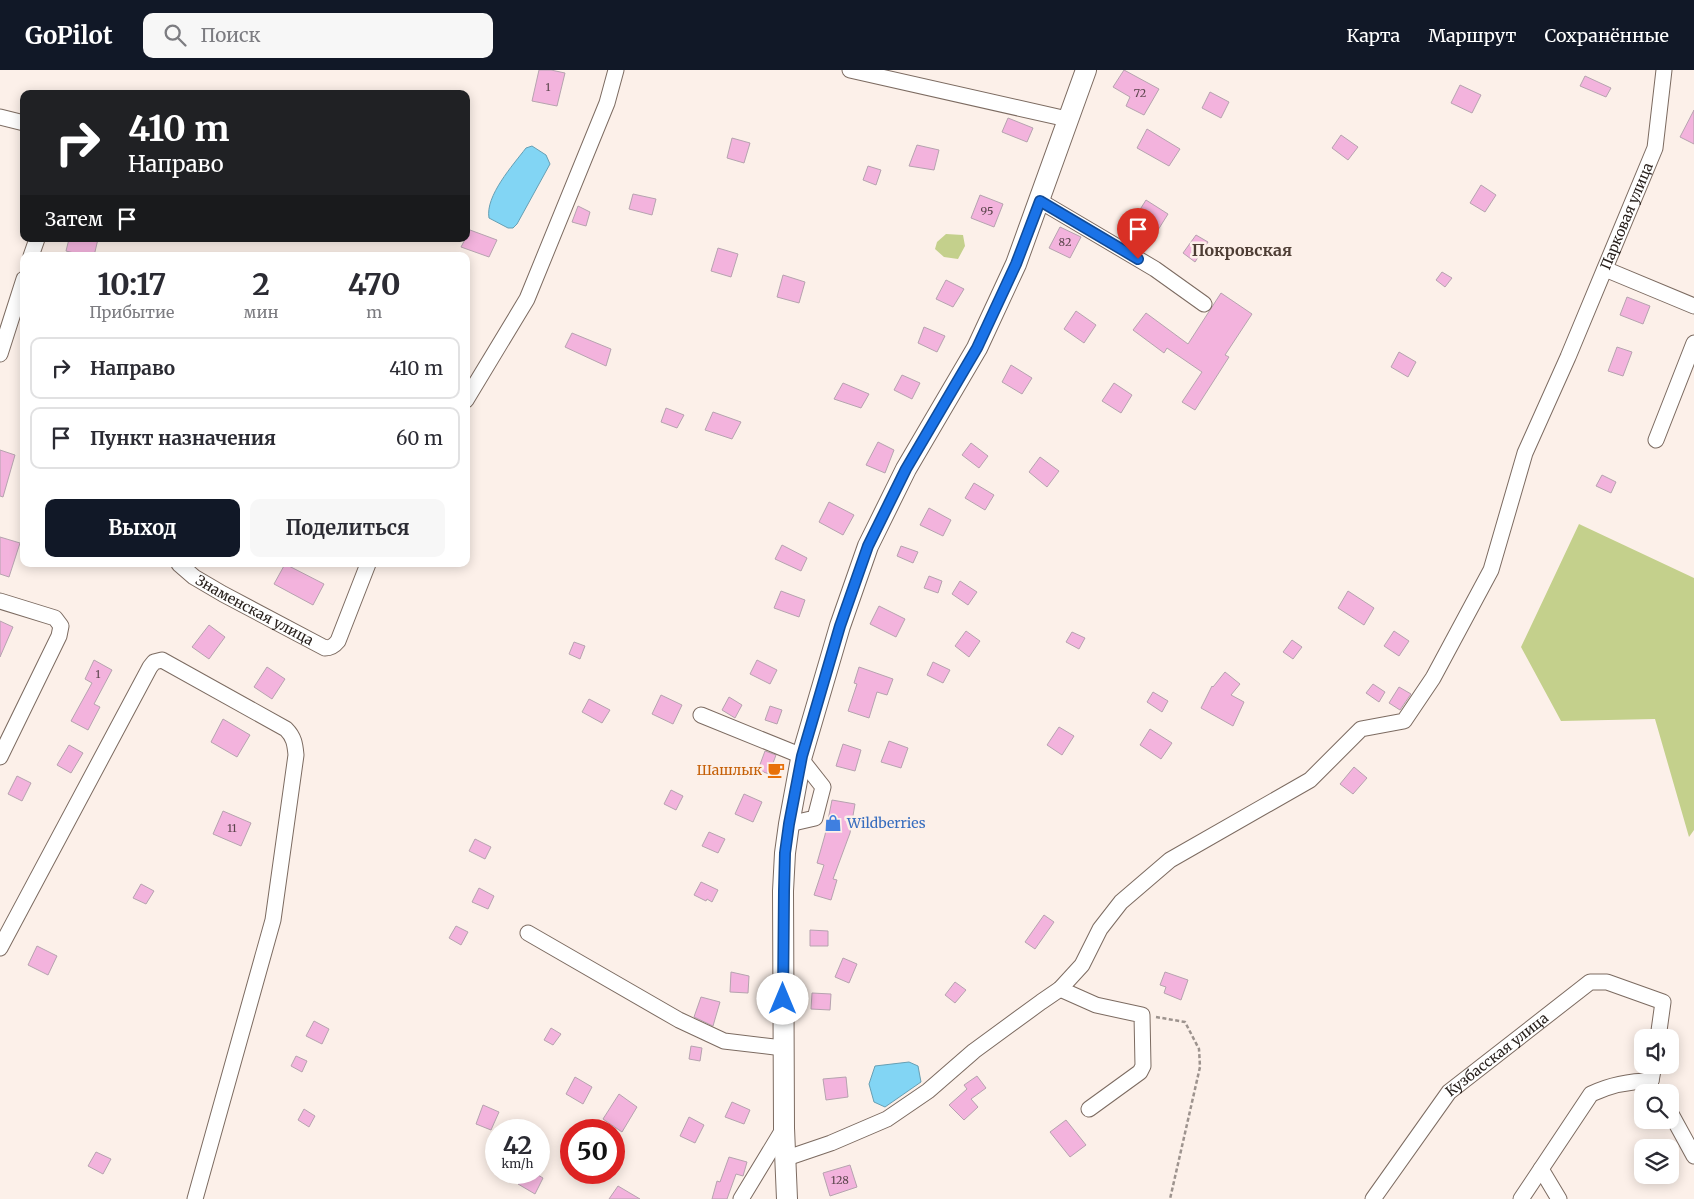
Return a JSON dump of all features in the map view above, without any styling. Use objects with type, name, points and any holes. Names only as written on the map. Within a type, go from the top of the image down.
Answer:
[{"type":"main road","points":[[787,1199],[784,1159],[783,1048],[785,853],[802,757],[840,626],[868,546],[906,469],[977,348],[1016,264],[1086,70]]},
{"type":"street","points":[[470,393],[527,300],[607,103],[616,70]]},
{"type":"street","points":[[850,70],[1002,103],[1067,120]]},
{"type":"street","name":"Парковая улица","points":[[784,1159],[831,1143],[887,1119],[928,1091],[974,1051],[1060,990],[1082,965],[1100,930],[1121,902],[1170,860],[1310,780],[1361,729],[1404,721],[1433,678],[1491,570],[1525,453],[1568,357],[1655,148],[1664,70]]},
{"type":"street","points":[[0,117],[20,122]]},
{"type":"street","points":[[1040,201],[1155,269],[1204,304]]},
{"type":"street","points":[[1605,269],[1694,306]]},
{"type":"street","points":[[0,354],[20,292]]},
{"type":"street","points":[[1656,440],[1694,343]]},
{"type":"street","name":"Знаменская улица","points":[[183,567],[194,577],[223,594],[325,648],[332,647],[338,642],[367,567]]},
{"type":"street","points":[[0,601],[55,618],[61,626],[59,636],[0,757]]},
{"type":"street","points":[[0,948],[154,662],[162,660],[292,734],[296,755],[273,920],[195,1199]]},
{"type":"street","points":[[701,715],[802,757],[823,787],[815,818],[789,824]]},
{"type":"street","points":[[528,933],[678,1020],[724,1041],[783,1048]]},
{"type":"street","name":"Кузбасская улица","points":[[1373,1199],[1449,1092],[1590,982],[1607,982],[1663,1002],[1659,1029]]},
{"type":"street","points":[[1060,990],[1096,1006],[1142,1015],[1143,1066],[1140,1072],[1089,1109]]},
{"type":"street","points":[[1521,1199],[1591,1094],[1604,1088],[1639,1081],[1647,1084]]},
{"type":"street","points":[[741,1199],[784,1128]]},
{"type":"street","points":[[1679,1128],[1694,1156]]},
{"type":"street","points":[[1541,1169],[1559,1199]]},
{"type":"path","points":[[1142,1015],[1185,1022],[1199,1049],[1200,1067],[1170,1199]]},
{"type":"green space","points":[[946,234],[963,235],[965,246],[958,259],[944,257],[935,249],[937,242]]},
{"type":"green space","points":[[1579,524],[1694,578],[1694,830],[1689,837],[1655,719],[1561,721],[1521,647]]},
{"type":"water","points":[[532,146],[546,155],[550,164],[517,224],[513,228],[508,228],[489,218],[491,200],[501,181],[526,148]]},
{"type":"water","points":[[909,1062],[918,1066],[921,1082],[885,1107],[874,1102],[869,1084],[875,1066]]},
{"type":"building","points":[[539,70],[565,73],[557,106],[532,101]]},
{"type":"building","points":[[1124,70],[1159,89],[1144,115],[1126,106],[1130,97],[1113,87]]},
{"type":"building","points":[[1585,76],[1611,88],[1606,97],[1580,86]]},
{"type":"building","points":[[1460,85],[1481,95],[1472,113],[1451,103]]},
{"type":"building","points":[[1210,92],[1229,102],[1221,118],[1202,108]]},
{"type":"building","points":[[1694,110],[1694,144],[1680,137]]},
{"type":"building","points":[[1008,118],[1033,128],[1027,142],[1002,132]]},
{"type":"building","points":[[1147,129],[1180,149],[1169,166],[1137,148]]},
{"type":"building","points":[[1341,135],[1358,147],[1348,160],[1332,148]]},
{"type":"building","points":[[732,138],[750,143],[744,163],[727,158]]},
{"type":"building","points":[[917,145],[939,150],[934,170],[909,166]]},
{"type":"building","points":[[868,166],[881,170],[876,185],[863,180]]},
{"type":"building","points":[[1481,185],[1496,195],[1485,212],[1470,203]]},
{"type":"building","points":[[633,194],[656,199],[652,215],[629,209]]},
{"type":"building","points":[[980,195],[1003,204],[994,227],[971,218]]},
{"type":"building","points":[[1146,200],[1168,214],[1158,230],[1136,216]]},
{"type":"building","points":[[578,206],[590,212],[586,226],[572,222]]},
{"type":"building","points":[[1060,227],[1081,237],[1070,258],[1049,248]]},
{"type":"building","points":[[470,230],[497,240],[489,257],[461,247],[464,242],[470,242]]},
{"type":"building","points":[[1196,235],[1208,242],[1195,262],[1183,253]]},
{"type":"building","points":[[68,242],[97,242],[95,252],[66,251]]},
{"type":"building","points":[[718,248],[738,254],[731,277],[711,271]]},
{"type":"building","points":[[1442,272],[1452,278],[1445,287],[1436,280]]},
{"type":"building","points":[[783,275],[805,282],[799,303],[777,297]]},
{"type":"building","points":[[946,280],[964,289],[953,307],[936,299]]},
{"type":"building","points":[[1221,293],[1252,314],[1225,355],[1229,357],[1195,410],[1182,402],[1202,372],[1167,348],[1164,353],[1133,330],[1146,313],[1188,344]]},
{"type":"building","points":[[1627,297],[1650,306],[1643,324],[1620,315]]},
{"type":"building","points":[[1076,311],[1096,325],[1084,343],[1064,329]]},
{"type":"building","points":[[924,327],[945,336],[937,352],[918,343]]},
{"type":"building","points":[[572,333],[611,349],[606,366],[565,347]]},
{"type":"building","points":[[1617,347],[1632,352],[1623,376],[1608,371]]},
{"type":"building","points":[[1399,352],[1416,362],[1408,377],[1391,367]]},
{"type":"building","points":[[1011,365],[1032,378],[1022,394],[1002,382]]},
{"type":"building","points":[[902,375],[920,383],[912,399],[894,390]]},
{"type":"building","points":[[843,383],[869,394],[861,408],[834,399]]},
{"type":"building","points":[[1114,383],[1132,395],[1121,413],[1102,401]]},
{"type":"building","points":[[666,408],[684,415],[677,428],[661,422]]},
{"type":"building","points":[[713,412],[741,422],[732,439],[705,430]]},
{"type":"building","points":[[878,442],[894,450],[885,473],[866,465]]},
{"type":"building","points":[[971,443],[988,456],[979,468],[962,455]]},
{"type":"building","points":[[0,450],[15,455],[3,497],[0,496]]},
{"type":"building","points":[[1040,457],[1059,471],[1047,487],[1029,472]]},
{"type":"building","points":[[1602,475],[1616,482],[1611,493],[1596,486]]},
{"type":"building","points":[[974,483],[994,495],[985,510],[965,498]]},
{"type":"building","points":[[829,502],[854,515],[843,535],[819,522]]},
{"type":"building","points":[[929,508],[951,520],[943,536],[920,525]]},
{"type":"building","points":[[0,537],[20,543],[9,577],[0,574]]},
{"type":"building","points":[[782,545],[807,558],[801,571],[775,559]]},
{"type":"building","points":[[901,546],[918,552],[913,563],[897,556]]},
{"type":"building","points":[[283,567],[291,567],[324,584],[313,605],[274,584]]},
{"type":"building","points":[[929,576],[942,581],[938,593],[924,588]]},
{"type":"building","points":[[960,581],[977,592],[968,605],[952,594]]},
{"type":"building","points":[[781,591],[805,600],[799,617],[774,608]]},
{"type":"building","points":[[1348,591],[1374,608],[1364,625],[1338,608]]},
{"type":"building","points":[[879,606],[905,619],[896,637],[870,624]]},
{"type":"building","points":[[0,621],[13,627],[0,657]]},
{"type":"building","points":[[209,625],[225,637],[209,659],[192,647]]},
{"type":"building","points":[[966,631],[980,641],[969,657],[955,646]]},
{"type":"building","points":[[1394,631],[1409,641],[1399,656],[1384,646]]},
{"type":"building","points":[[1072,632],[1085,638],[1079,649],[1066,642]]},
{"type":"building","points":[[1292,640],[1302,647],[1293,659],[1283,652]]},
{"type":"building","points":[[574,642],[585,646],[580,659],[569,654]]},
{"type":"building","points":[[94,660],[112,670],[94,704],[100,707],[88,730],[71,721],[92,683],[85,679]]},
{"type":"building","points":[[757,660],[777,670],[770,684],[750,674]]},
{"type":"building","points":[[933,662],[950,670],[943,683],[927,675]]},
{"type":"building","points":[[267,667],[285,679],[272,699],[254,687]]},
{"type":"building","points":[[859,667],[893,679],[887,695],[877,692],[869,718],[848,711],[857,684],[854,683]]},
{"type":"building","points":[[1225,672],[1240,684],[1231,695],[1244,702],[1233,726],[1201,708],[1212,686]]},
{"type":"building","points":[[1373,684],[1385,692],[1379,702],[1366,693]]},
{"type":"building","points":[[1399,687],[1411,694],[1400,710],[1389,703]]},
{"type":"building","points":[[1153,692],[1168,701],[1162,712],[1147,702]]},
{"type":"building","points":[[661,695],[682,705],[673,724],[652,714]]},
{"type":"building","points":[[729,697],[742,705],[735,718],[722,710]]},
{"type":"building","points":[[589,699],[610,710],[602,723],[582,712]]},
{"type":"building","points":[[770,706],[782,710],[777,724],[765,720]]},
{"type":"building","points":[[223,719],[250,735],[237,757],[211,742]]},
{"type":"building","points":[[1059,727],[1074,736],[1062,755],[1047,745]]},
{"type":"building","points":[[1150,729],[1172,743],[1161,759],[1140,745]]},
{"type":"building","points":[[889,741],[908,748],[901,768],[881,762]]},
{"type":"building","points":[[843,744],[861,750],[855,771],[836,766]]},
{"type":"building","points":[[69,745],[83,753],[71,773],[57,765]]},
{"type":"building","points":[[765,751],[776,755],[769,774],[758,770]]},
{"type":"building","points":[[1354,767],[1367,778],[1353,794],[1340,784]]},
{"type":"building","points":[[17,776],[31,783],[22,801],[8,794]]},
{"type":"building","points":[[671,790],[683,796],[676,810],[664,804]]},
{"type":"building","points":[[744,794],[762,802],[753,822],[735,814]]},
{"type":"building","points":[[832,800],[855,804],[850,833],[833,879],[837,880],[831,900],[814,895],[824,865],[817,863]]},
{"type":"building","points":[[223,811],[251,823],[241,846],[213,834]]},
{"type":"building","points":[[709,832],[725,839],[718,853],[702,846]]},
{"type":"building","points":[[475,839],[491,847],[485,859],[469,851]]},
{"type":"building","points":[[701,882],[718,890],[712,902],[694,895]]},
{"type":"building","points":[[141,884],[154,891],[146,904],[133,898]]},
{"type":"building","points":[[479,888],[494,896],[488,909],[472,902]]},
{"type":"building","points":[[1044,915],[1054,922],[1035,949],[1025,942]]},
{"type":"building","points":[[456,926],[468,932],[461,945],[449,938]]},
{"type":"building","points":[[810,930],[828,931],[828,946],[810,946]]},
{"type":"building","points":[[37,946],[57,956],[48,975],[28,965]]},
{"type":"building","points":[[843,958],[857,964],[849,983],[835,977]]},
{"type":"building","points":[[731,972],[749,976],[748,993],[730,992]]},
{"type":"building","points":[[1165,972],[1188,980],[1181,1000],[1164,993],[1166,987],[1160,985]]},
{"type":"building","points":[[955,982],[966,990],[955,1003],[945,995]]},
{"type":"building","points":[[812,993],[831,994],[830,1010],[811,1009]]},
{"type":"building","points":[[701,997],[720,1002],[713,1026],[694,1017]]},
{"type":"building","points":[[314,1021],[329,1029],[322,1044],[306,1036]]},
{"type":"building","points":[[551,1028],[561,1034],[553,1045],[544,1040]]},
{"type":"building","points":[[691,1046],[702,1048],[700,1061],[689,1059]]},
{"type":"building","points":[[296,1056],[307,1061],[302,1072],[291,1066]]},
{"type":"building","points":[[977,1076],[986,1088],[971,1099],[978,1107],[964,1120],[949,1105],[967,1089],[964,1085]]},
{"type":"building","points":[[575,1077],[592,1087],[583,1104],[566,1094]]},
{"type":"building","points":[[846,1077],[848,1097],[826,1100],[823,1079]]},
{"type":"building","points":[[619,1094],[637,1107],[625,1127],[625,1119],[603,1119]]},
{"type":"building","points":[[732,1102],[750,1110],[744,1124],[725,1117]]},
{"type":"building","points":[[483,1105],[499,1112],[496,1119],[485,1119],[485,1128],[476,1124]]},
{"type":"building","points":[[304,1109],[315,1116],[309,1127],[298,1120]]},
{"type":"building","points":[[689,1117],[704,1125],[695,1143],[680,1136]]},
{"type":"building","points":[[1066,1120],[1086,1145],[1070,1157],[1050,1132]]},
{"type":"building","points":[[96,1152],[111,1159],[103,1174],[88,1166]]},
{"type":"building","points":[[729,1157],[747,1162],[743,1176],[736,1174],[727,1199],[712,1199],[717,1181],[720,1182]]},
{"type":"building","points":[[850,1165],[857,1187],[830,1196],[823,1173]]},
{"type":"building","points":[[518,1184],[540,1184],[535,1194]]},
{"type":"building","points":[[618,1186],[640,1199],[609,1199]]},
{"type":"place","name":"Шашлык","points":[[776,770]]},
{"type":"place","name":"Wildberries","points":[[833,823]]},
{"type":"district","name":"Покровская","points":[[1242,250]]},
{"type":"route","points":[[783,999],[785,853],[798,774],[840,626],[868,546],[906,469],[977,348],[1016,264],[1040,201],[1138,259]]}]
